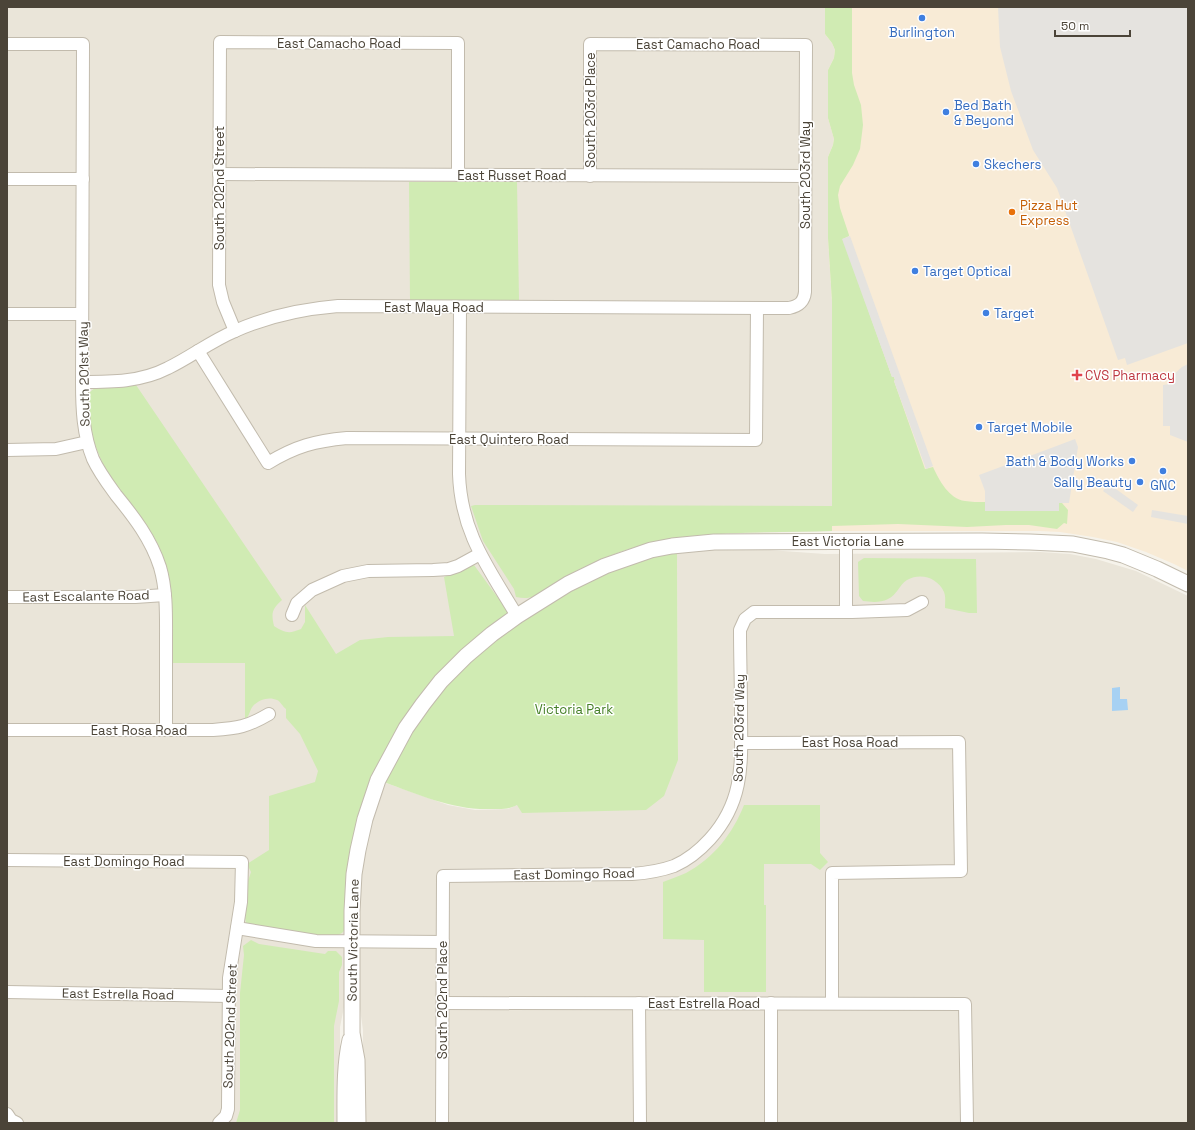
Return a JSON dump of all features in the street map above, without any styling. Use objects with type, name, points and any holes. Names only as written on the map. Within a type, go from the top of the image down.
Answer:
[{"type":"street","name":"East Camacho Road","points":[[220,42],[458,43],[458,175]]},
{"type":"street","name":"South 202nd Street","points":[[220,42],[219,285],[223,302],[235,331]]},
{"type":"street","name":"South 201st Way","points":[[7,44],[83,44],[83,425],[87,442],[99,470],[152,546],[160,567],[165,595],[166,730]]},
{"type":"street","name":"East Camacho Road","points":[[590,44],[806,45]]},
{"type":"street","name":"South 203rd Place","points":[[590,44],[590,176]]},
{"type":"street","name":"South 203rd Way","points":[[801,303],[805,292],[806,45]]},
{"type":"street","name":"East Russet Road","points":[[219,174],[806,176]]},
{"type":"street","points":[[7,179],[83,179]]},
{"type":"street","name":"East Maya Road","points":[[82,382],[118,382],[143,378],[167,369],[235,331],[262,320],[285,313],[338,306],[789,308],[795,307],[801,303]]},
{"type":"street","points":[[460,307],[459,474],[461,502],[468,529],[480,554],[517,616]]},
{"type":"street","name":"East Quintero Road","points":[[198,351],[268,463],[294,449],[331,439],[756,440],[757,308]]},
{"type":"street","points":[[7,314],[82,314]]},
{"type":"street","points":[[7,450],[56,449],[87,442]]},
{"type":"street","points":[[846,541],[846,612],[907,610],[922,602]]},
{"type":"street","name":"East Victoria Lane","points":[[517,616],[568,584],[625,558],[650,550],[672,546],[714,542],[846,541],[1022,542],[1073,544],[1122,555],[1158,569],[1188,584]]},
{"type":"street","points":[[292,615],[297,603],[312,590],[343,576],[368,571],[449,569],[480,554]]},
{"type":"street","name":"East Escalante Road","points":[[7,597],[134,597],[165,595]]},
{"type":"street","name":"South 203rd Way","points":[[699,851],[719,828],[731,808],[738,788],[741,743],[740,630],[745,619],[754,612],[846,612]]},
{"type":"street","name":"South Victoria Lane","points":[[358,1123],[357,1060],[352,1033],[352,898],[358,850],[365,819],[378,780],[406,728],[422,704],[441,681],[466,656],[492,634],[517,616]]},
{"type":"street","name":"East Rosa Road","points":[[7,730],[233,729],[250,725],[269,714]]},
{"type":"street","name":"East Rosa Road","points":[[741,743],[959,742],[961,872],[832,873],[832,1003]]},
{"type":"street","name":"East Domingo Road","points":[[443,876],[632,874],[657,871],[675,866],[699,851]]},
{"type":"street","name":"East Domingo Road","points":[[7,860],[242,862]]},
{"type":"street","name":"South 202nd Street","points":[[222,1121],[228,1109],[229,996],[231,966],[241,902],[242,862]]},
{"type":"street","name":"South 202nd Place","points":[[442,1123],[443,876]]},
{"type":"street","points":[[237,928],[316,941],[442,942]]},
{"type":"street","name":"East Estrella Road","points":[[7,992],[229,996]]},
{"type":"street","name":"East Estrella Road","points":[[443,1003],[965,1004],[967,1123]]},
{"type":"street","points":[[639,1003],[640,1123]]},
{"type":"street","points":[[771,1003],[771,1123]]},
{"type":"street","name":"South Victoria Lane","points":[[346,1123],[347,1056],[352,1033]]},
{"type":"shaded area","points":[[7,7],[825,7],[825,34],[835,50],[834,58],[828,70],[828,118],[834,139],[828,157],[828,238],[832,302],[832,531],[718,534],[682,537],[650,543],[622,551],[594,562],[565,577],[516,608],[474,639],[442,669],[409,711],[375,769],[360,813],[349,856],[345,906],[345,1002],[340,1027],[340,1123],[7,1123]]},
{"type":"shaded area","points":[[825,7],[1188,7],[1188,571],[1146,552],[1117,542],[1060,532],[832,531],[832,302],[828,238],[828,157],[834,139],[828,118],[828,70],[834,58],[835,50],[825,34]]},
{"type":"shaded area","points":[[998,7],[1188,7],[1188,343],[1127,365],[1125,358],[1118,360],[1057,188],[1033,150],[1011,91],[1000,47]]},
{"type":"shaded area","points":[[850,236],[933,466],[926,469],[894,381],[894,377],[892,377],[842,239]]},
{"type":"shaded area","points":[[1188,364],[1188,442],[1170,435],[1170,426],[1163,426],[1163,385],[1170,384],[1170,378],[1182,367]]},
{"type":"shaded area","points":[[1075,439],[1078,447],[1069,503],[1059,503],[1059,511],[985,511],[985,491],[979,475]]},
{"type":"shaded area","points":[[1109,484],[1138,505],[1133,512],[1103,491]]},
{"type":"shaded area","points":[[1152,510],[1188,516],[1188,524],[1151,517]]},
{"type":"shaded area","points":[[755,549],[825,554],[1040,552],[1070,554],[1096,559],[1136,571],[1188,596],[1188,1123],[363,1123],[363,1030],[359,1002],[359,899],[364,853],[373,817],[386,783],[448,805],[475,810],[508,809],[517,805],[678,760],[677,552],[697,550]]},
{"type":"green space","points":[[825,7],[852,7],[852,73],[854,85],[861,105],[863,125],[860,149],[853,165],[840,186],[838,195],[840,208],[849,235],[843,239],[892,377],[894,377],[894,381],[925,469],[933,467],[945,488],[954,497],[965,501],[985,502],[985,511],[1059,511],[1059,503],[1062,503],[1068,510],[1067,524],[1064,523],[1057,529],[1029,525],[967,527],[898,524],[832,526],[832,531],[752,532],[671,539],[620,552],[599,560],[561,579],[532,597],[516,597],[514,589],[483,541],[471,506],[832,506],[832,302],[828,238],[828,157],[834,139],[828,118],[828,70],[834,58],[835,50],[825,34]]},
{"type":"green space","points":[[409,182],[517,182],[519,300],[410,300]]},
{"type":"green space","points":[[136,385],[282,600],[273,612],[274,626],[290,632],[301,629],[305,622],[305,605],[336,654],[360,640],[388,637],[454,636],[444,577],[474,565],[509,613],[474,639],[442,669],[409,711],[375,769],[360,813],[349,856],[345,906],[346,929],[336,936],[316,936],[246,923],[245,918],[248,881],[251,872],[247,864],[269,850],[269,796],[315,782],[318,771],[300,734],[286,718],[286,709],[278,701],[271,698],[258,702],[253,706],[245,719],[245,663],[172,663],[172,614],[167,570],[158,544],[142,518],[114,482],[102,462],[93,440],[89,420],[88,395],[95,388],[116,388]]},
{"type":"green space","name":"Victoria Park","points":[[677,552],[678,760],[664,796],[646,810],[522,813],[517,805],[497,809],[476,809],[449,804],[423,797],[384,782],[415,725],[465,663],[498,637],[546,604],[586,581],[639,561]]},
{"type":"green space","points":[[864,558],[976,559],[977,613],[969,613],[945,608],[945,596],[941,587],[933,580],[923,577],[907,580],[894,595],[885,600],[876,602],[863,601],[859,596],[858,562]]},
{"type":"green space","points":[[744,805],[820,805],[820,853],[828,862],[820,870],[811,864],[764,864],[764,905],[766,905],[766,992],[704,992],[704,940],[663,939],[663,882],[686,873],[714,852],[728,835]]},
{"type":"green space","points":[[251,940],[259,944],[325,954],[328,951],[336,951],[342,957],[342,965],[339,972],[339,1001],[334,1026],[334,1123],[236,1123],[240,1110],[240,993],[244,955],[243,946]]},
{"type":"water","points":[[1120,687],[1120,699],[1127,699],[1128,710],[1112,711],[1112,688]]},
{"type":"place","name":"Burlington","points":[[922,18]]},
{"type":"place","name":"Bed Bath & Beyond","points":[[946,112]]},
{"type":"place","name":"Skechers","points":[[976,164]]},
{"type":"place","name":"Pizza Hut Express","points":[[1012,212]]},
{"type":"place","name":"Target Optical","points":[[915,271]]},
{"type":"place","name":"Target","points":[[986,313]]},
{"type":"place","name":"CVS Pharmacy","points":[[1077,375]]},
{"type":"place","name":"Target Mobile","points":[[979,427]]},
{"type":"place","name":"Bath & Body Works","points":[[1132,461]]},
{"type":"place","name":"GNC","points":[[1163,471]]},
{"type":"place","name":"Sally Beauty","points":[[1140,482]]}]
